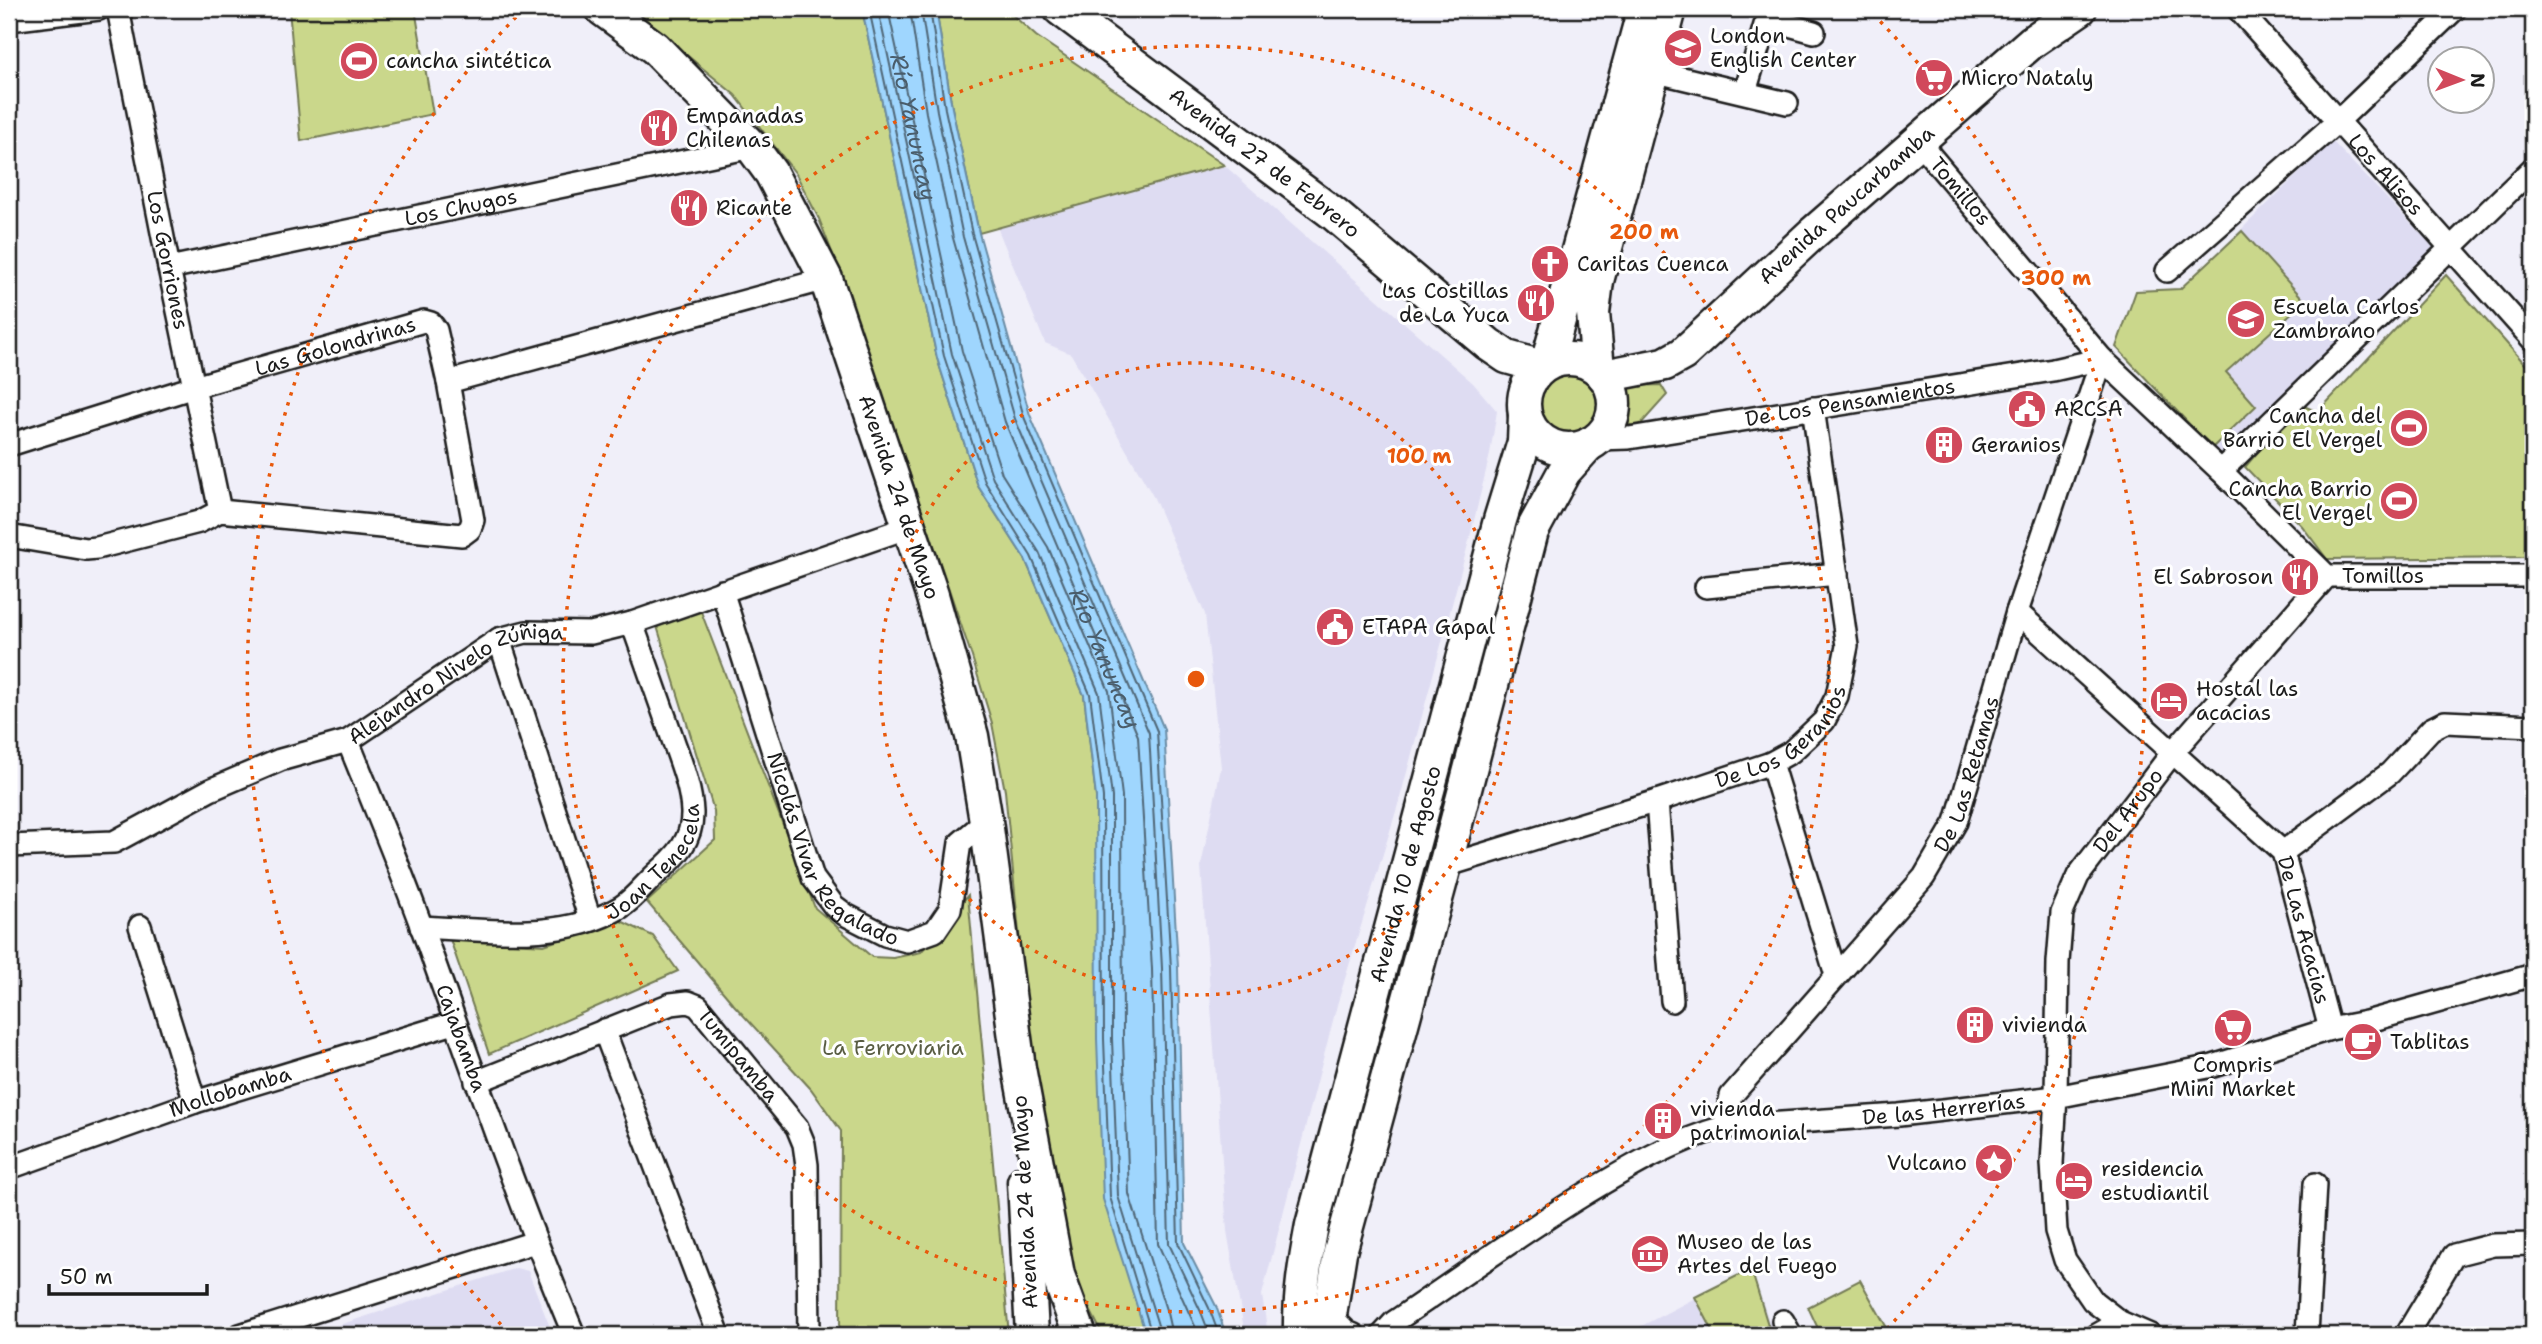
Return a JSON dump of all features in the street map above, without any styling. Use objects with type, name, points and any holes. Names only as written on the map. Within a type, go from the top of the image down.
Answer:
[{"type":"main road","name":"Avenida 24 de Mayo","points":[[602,9],[655,48],[752,147],[772,173],[826,279],[932,595],[972,736],[1019,1068],[1058,1275],[1080,1335]]},
{"type":"main road","name":"Avenida 27 de Febrero","points":[[1060,9],[1334,214],[1460,323],[1507,357],[1545,366]]},
{"type":"main road","points":[[1545,366],[1644,9]]},
{"type":"main road","points":[[1601,372],[1590,364],[1564,358],[1545,366],[1532,377],[1527,386],[1524,411],[1530,427],[1539,437],[1550,445],[1563,449],[1576,448],[1593,442],[1609,423],[1614,403],[1601,372],[1593,313],[1597,281],[1670,9]]},
{"type":"main road","name":"Avenida Paucarbamba","points":[[1601,372],[1665,364],[1684,355],[1812,234],[1918,141],[2033,41],[2080,9]]},
{"type":"main road","name":"Avenida 27 de Febrero","points":[[1460,323],[1503,373],[1524,411]]},
{"type":"main road","name":"Avenida 10 de Agosto","points":[[1300,1335],[1299,1314],[1305,1259],[1312,1226],[1485,577],[1524,442],[1524,411]]},
{"type":"main road","name":"Avenida 10 de Agosto","points":[[1331,1325],[1340,1252],[1445,866],[1532,531],[1564,472],[1593,442]]},
{"type":"main road","name":"Avenida 24 de Mayo","points":[[1019,1068],[1032,1335]]},
{"type":"street","points":[[9,20],[99,9]]},
{"type":"street","name":"Los Gorriones","points":[[118,9],[220,512]]},
{"type":"street","name":"Los Alisos","points":[[2238,9],[2533,340]]},
{"type":"street","points":[[2166,271],[2338,121],[2455,9]]},
{"type":"street","points":[[1745,92],[1765,25],[1774,21],[1814,32]]},
{"type":"street","points":[[1653,71],[1787,103]]},
{"type":"street","name":"Tomillos","points":[[1918,141],[2102,359],[2327,576],[2533,576]]},
{"type":"street","name":"Los Chugos","points":[[169,268],[752,147]]},
{"type":"street","points":[[2221,471],[2533,168]]},
{"type":"street","points":[[9,536],[97,548],[199,522],[220,512],[462,535],[470,529],[473,520],[449,382],[826,279]]},
{"type":"street","name":"Las Golondrinas","points":[[9,445],[194,387],[424,321],[431,323],[436,330],[449,382]]},
{"type":"street","name":"De Los Pensamientos","points":[[1593,442],[2053,370],[2102,359]]},
{"type":"street","name":"De Las Retamas","points":[[1724,1127],[1731,1096],[1924,877],[1956,822],[2017,612],[2102,359]]},
{"type":"street","name":"De Los Geranios","points":[[1445,866],[1772,763],[1791,752],[1824,721],[1837,696],[1847,646],[1813,408]]},
{"type":"street","name":"Alejandro Nivelo Zúñiga","points":[[9,846],[114,842],[210,790],[280,760],[348,741],[499,639],[526,632],[591,633],[632,623],[909,527]]},
{"type":"street","points":[[1706,587],[1837,574]]},
{"type":"street","name":"Del Arupo","points":[[2120,1322],[2093,1301],[2065,1260],[2056,1231],[2052,1163],[2062,913],[2078,876],[2173,752],[2327,576]]},
{"type":"street","name":"Nicolás Vivar Regalado","points":[[722,591],[813,878],[834,905],[885,935],[907,941],[935,930],[950,909],[960,843],[986,821]]},
{"type":"street","name":"De Las Acacias","points":[[2017,612],[2283,852],[2330,1029]]},
{"type":"street","name":"Joan Tenecela","points":[[421,927],[514,931],[561,929],[622,906],[674,858],[685,844],[691,828],[692,811],[679,758],[632,623]]},
{"type":"street","points":[[499,639],[590,919]]},
{"type":"street","points":[[2283,852],[2390,773],[2431,729],[2445,722],[2533,726]]},
{"type":"street","name":"Cajabamba","points":[[348,741],[421,927],[535,1242],[574,1335]]},
{"type":"street","points":[[1772,763],[1836,975]]},
{"type":"street","points":[[1657,801],[1672,1001]]},
{"type":"street","points":[[140,926],[195,1102]]},
{"type":"street","name":"De las Herrerías","points":[[1364,1335],[1388,1328],[1552,1214],[1639,1161],[1696,1134],[1724,1127],[1899,1115],[2056,1097],[2213,1066],[2330,1029],[2366,1022],[2533,975]]},
{"type":"street","name":"Tumipamba","points":[[476,1082],[671,1004],[688,1002],[698,1006],[797,1127],[804,1144],[807,1165],[809,1335]]},
{"type":"street","name":"Mollobamba","points":[[9,1168],[195,1102],[454,1023]]},
{"type":"street","points":[[604,1030],[719,1335]]},
{"type":"street","points":[[2307,1335],[2315,1184]]},
{"type":"street","points":[[240,1335],[535,1242]]},
{"type":"street","points":[[2406,1335],[2454,1255],[2493,1245],[2533,1244]]},
{"type":"street","points":[[2097,1335],[2120,1322],[2150,1335]]},
{"type":"street","points":[[1331,1325],[1354,1335]]},
{"type":"shaded area","name":"Escuela Carlos Zambrano","points":[[2332,141],[2437,251],[2222,459],[2116,347],[2136,291],[2180,289]]},
{"type":"shaded area","points":[[1224,165],[1473,383],[1497,411],[1490,454],[1470,537],[1400,798],[1337,1005],[1262,1295],[1268,1335],[1245,1335],[1227,1231],[1201,866],[1221,768],[1205,614],[1154,498],[1071,354],[1045,343],[997,227]]},
{"type":"shaded area","points":[[516,1268],[528,1271],[553,1335],[308,1335]]},
{"type":"shaded area","points":[[1751,1269],[1774,1335],[1624,1335]]},
{"type":"green space","name":"cancha sintética","points":[[289,9],[415,9],[433,114],[301,141]]},
{"type":"green space","points":[[631,9],[862,9],[937,358],[978,486],[1025,559],[1084,695],[1096,797],[1098,870],[1142,1320],[1146,1335],[1103,1335],[1069,1269],[1032,1065],[1005,791],[992,723],[849,296],[819,219],[796,174],[735,95]]},
{"type":"green space","points":[[936,9],[1006,9],[1036,36],[1224,165],[979,233],[952,108]]},
{"type":"green space","points":[[2242,231],[2305,301],[2226,372],[2256,406],[2212,448],[2116,347],[2136,291],[2180,289]]},
{"type":"green space","points":[[2446,275],[2533,373],[2533,557],[2327,559],[2302,526],[2245,467],[2299,404],[2318,412]]},
{"type":"green space","points":[[1569,367],[1590,373],[1600,383],[1606,404],[1600,425],[1590,435],[1569,441],[1548,435],[1538,425],[1532,404],[1538,383],[1548,373]]},
{"type":"green space","points":[[1661,385],[1667,395],[1640,425],[1628,425],[1626,386]]},
{"type":"green space","name":"La Ferroviaria","points":[[700,609],[815,908],[872,957],[893,958],[921,952],[968,895],[1009,1335],[840,1335],[841,1131],[811,1089],[734,1005],[647,902],[715,840],[714,811],[656,623]]},
{"type":"green space","points":[[619,920],[653,936],[678,971],[489,1054],[450,939],[544,945]]},
{"type":"green space","points":[[1751,1269],[1771,1335],[1715,1335],[1695,1297]]},
{"type":"green space","points":[[1860,1280],[1891,1335],[1821,1335],[1808,1307]]},
{"type":"water","name":"Río Yanuncay","points":[[862,9],[936,9],[952,108],[979,233],[1030,415],[1164,729],[1178,967],[1184,1243],[1216,1306],[1226,1335],[1146,1335],[1103,1199],[1097,1039],[1096,797],[1084,695],[1025,559],[978,486],[937,358]]},
{"type":"place","name":"London English Center","points":[[1683,48]]},
{"type":"place","name":"cancha sintética","points":[[359,61]]},
{"type":"place","name":"Micro Nataly","points":[[1934,78]]},
{"type":"place","name":"Empanadas Chilenas","points":[[659,128]]},
{"type":"place","name":"Ricante","points":[[689,208]]},
{"type":"place","name":"Caritas Cuenca","points":[[1550,264]]},
{"type":"place","name":"Las Costillas de La Yuca","points":[[1536,303]]},
{"type":"place","name":"Escuela Carlos Zambrano","points":[[2246,319]]},
{"type":"place","name":"ARCSA","points":[[2027,409]]},
{"type":"place","name":"Cancha del Barrio El Vergel","points":[[2409,428]]},
{"type":"place","name":"Geranios","points":[[1944,445]]},
{"type":"place","name":"Cancha Barrio El Vergel","points":[[2399,501]]},
{"type":"place","name":"El Sabroson","points":[[2300,577]]},
{"type":"place","name":"ETAPA Gapal","points":[[1335,627]]},
{"type":"place","name":"Hostal las acacias","points":[[2169,701]]},
{"type":"place","name":"vivienda","points":[[1975,1025]]},
{"type":"place","name":"Compris Mini Market","points":[[2233,1028]]},
{"type":"place","name":"Tablitas","points":[[2363,1042]]},
{"type":"place","name":"vivienda patrimonial","points":[[1663,1121]]},
{"type":"place","name":"Vulcano","points":[[1994,1163]]},
{"type":"place","name":"residencia estudiantil","points":[[2074,1181]]},
{"type":"place","name":"Museo de las Artes del Fuego","points":[[1650,1254]]}]
